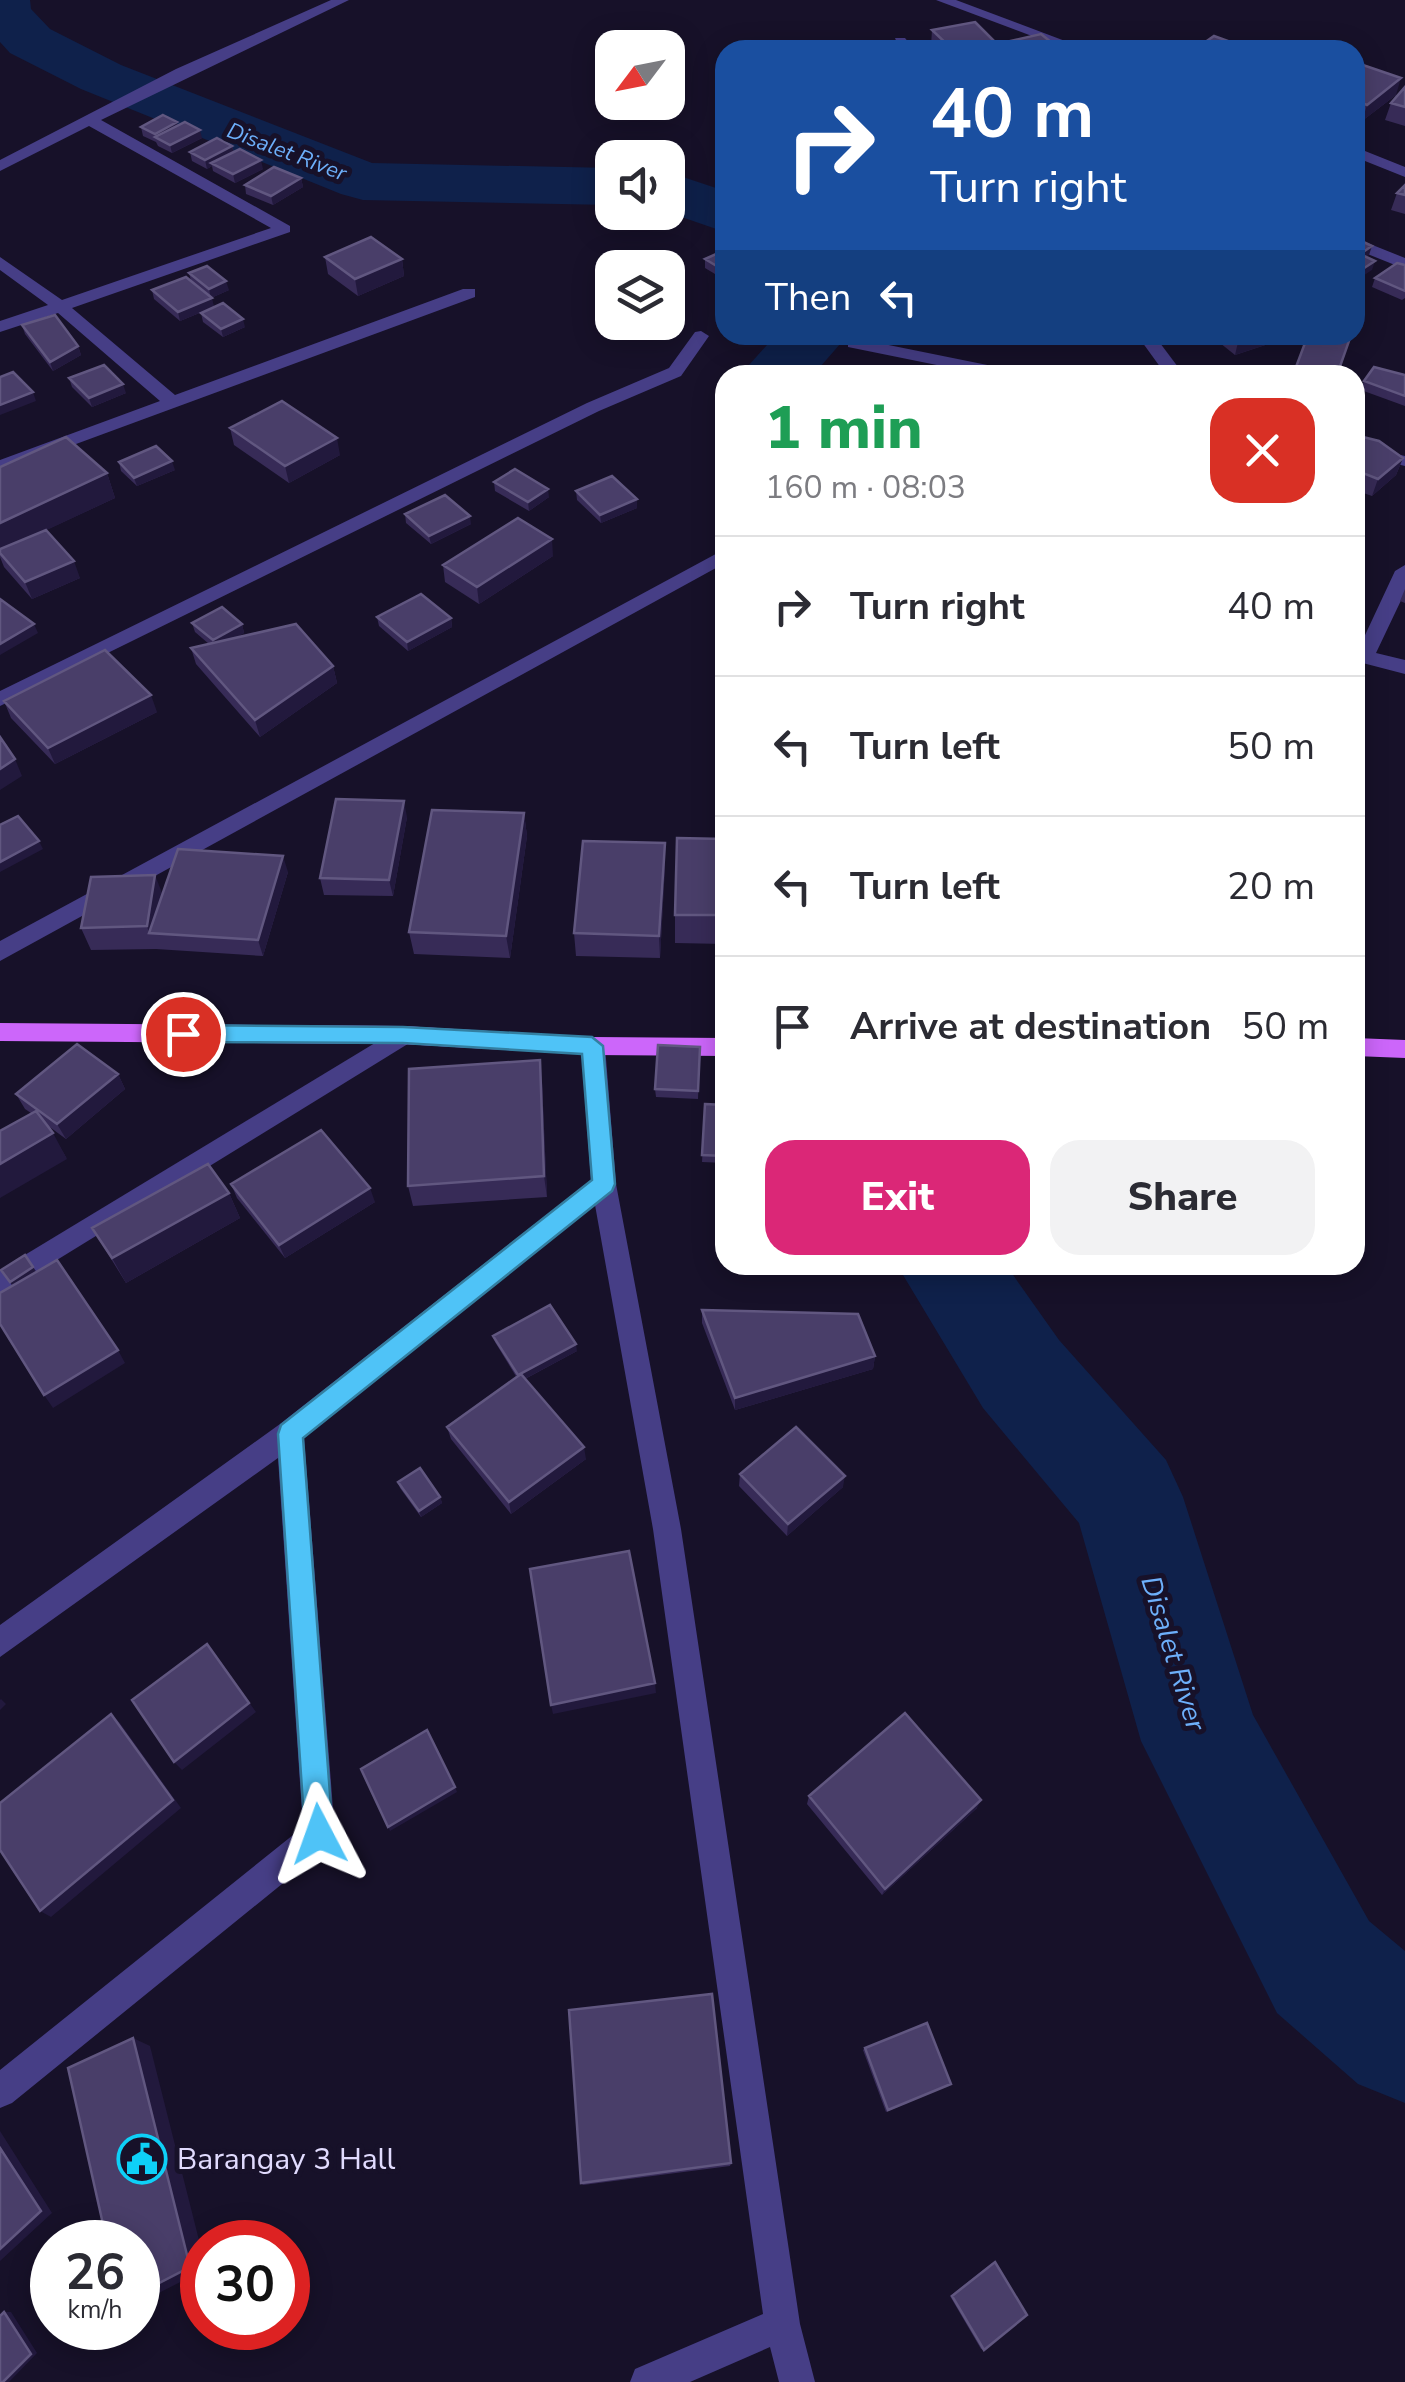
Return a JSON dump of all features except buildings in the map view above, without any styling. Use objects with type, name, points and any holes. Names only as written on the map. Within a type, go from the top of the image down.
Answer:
[{"type":"main road","points":[[0,1032],[403,1035],[592,1046],[715,1047]]},
{"type":"main road","points":[[1365,1047],[1405,1049]]},
{"type":"street","points":[[0,166],[181,72],[342,0]]},
{"type":"street","points":[[942,0],[1054,40]]},
{"type":"street","points":[[0,327],[284,230],[92,121]]},
{"type":"street","points":[[1365,156],[1405,172]]},
{"type":"street","points":[[1365,247],[1405,264]]},
{"type":"street","points":[[0,262],[60,306],[172,402]]},
{"type":"street","points":[[0,466],[469,294]]},
{"type":"street","points":[[0,698],[593,406],[675,372],[702,336]]},
{"type":"street","points":[[868,345],[964,365]]},
{"type":"street","points":[[1365,451],[1405,461]]},
{"type":"street","points":[[0,952],[715,560]]},
{"type":"street","points":[[1365,646],[1405,571]]},
{"type":"street","points":[[1365,656],[1405,667]]},
{"type":"street","points":[[0,1284],[403,1035]]},
{"type":"street","points":[[592,1046],[604,1184],[667,1529],[782,2324],[797,2382]]},
{"type":"street","points":[[0,1642],[290,1434],[604,1184]]},
{"type":"street","points":[[0,2091],[319,1834],[290,1434]]},
{"type":"street","points":[[648,2382],[782,2324]]},
{"type":"waterway","name":"Disalet River","points":[[3,0],[4,12],[30,41],[101,77],[363,181],[595,187]]},
{"type":"waterway","name":"Disalet River","points":[[685,198],[715,209]]},
{"type":"waterway","name":"Disalet River","points":[[785,365],[804,345]]},
{"type":"waterway","name":"Disalet River","points":[[955,1275],[1021,1374],[1127,1497],[1201,1741],[1323,1967],[1405,2037]]},
{"type":"place","name":"Barangay 3 Hall","points":[[142,2159]]},
{"type":"route","points":[[183,1034],[403,1035],[592,1046],[604,1184],[290,1434],[319,1834]]}]
